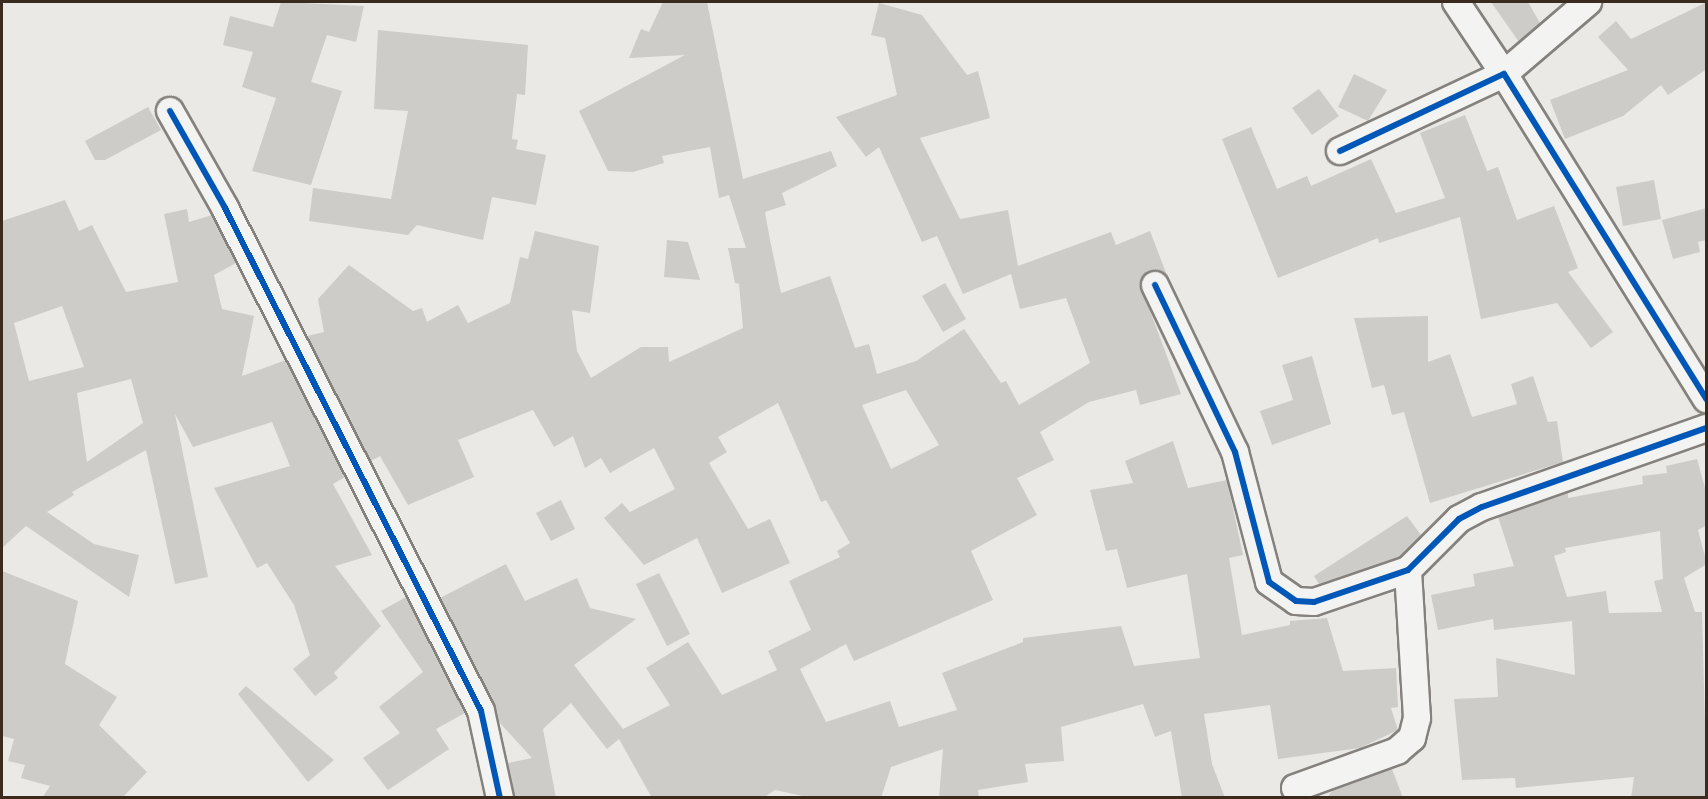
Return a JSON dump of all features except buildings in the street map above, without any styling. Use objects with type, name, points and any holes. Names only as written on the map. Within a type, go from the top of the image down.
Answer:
[{"type":"street","points":[[1456,2],[1504,74],[1707,399]]},
{"type":"street","points":[[1340,151],[1504,74],[1588,2]]},
{"type":"street","points":[[170,111],[225,208],[481,711],[500,798]]},
{"type":"street","points":[[1155,285],[1235,452],[1269,582],[1296,601],[1314,602],[1408,570],[1459,519],[1482,507],[1707,428]]},
{"type":"street","points":[[1295,788],[1397,751],[1412,738],[1417,718],[1408,570]]},
{"type":"cycle path","points":[[1340,151],[1504,74],[1706,399]]},
{"type":"cycle path","points":[[170,111],[225,208],[481,711],[500,798]]},
{"type":"cycle path","points":[[1155,285],[1235,452],[1269,582],[1296,601],[1314,602],[1408,570],[1459,519],[1482,507],[1706,428]]}]
